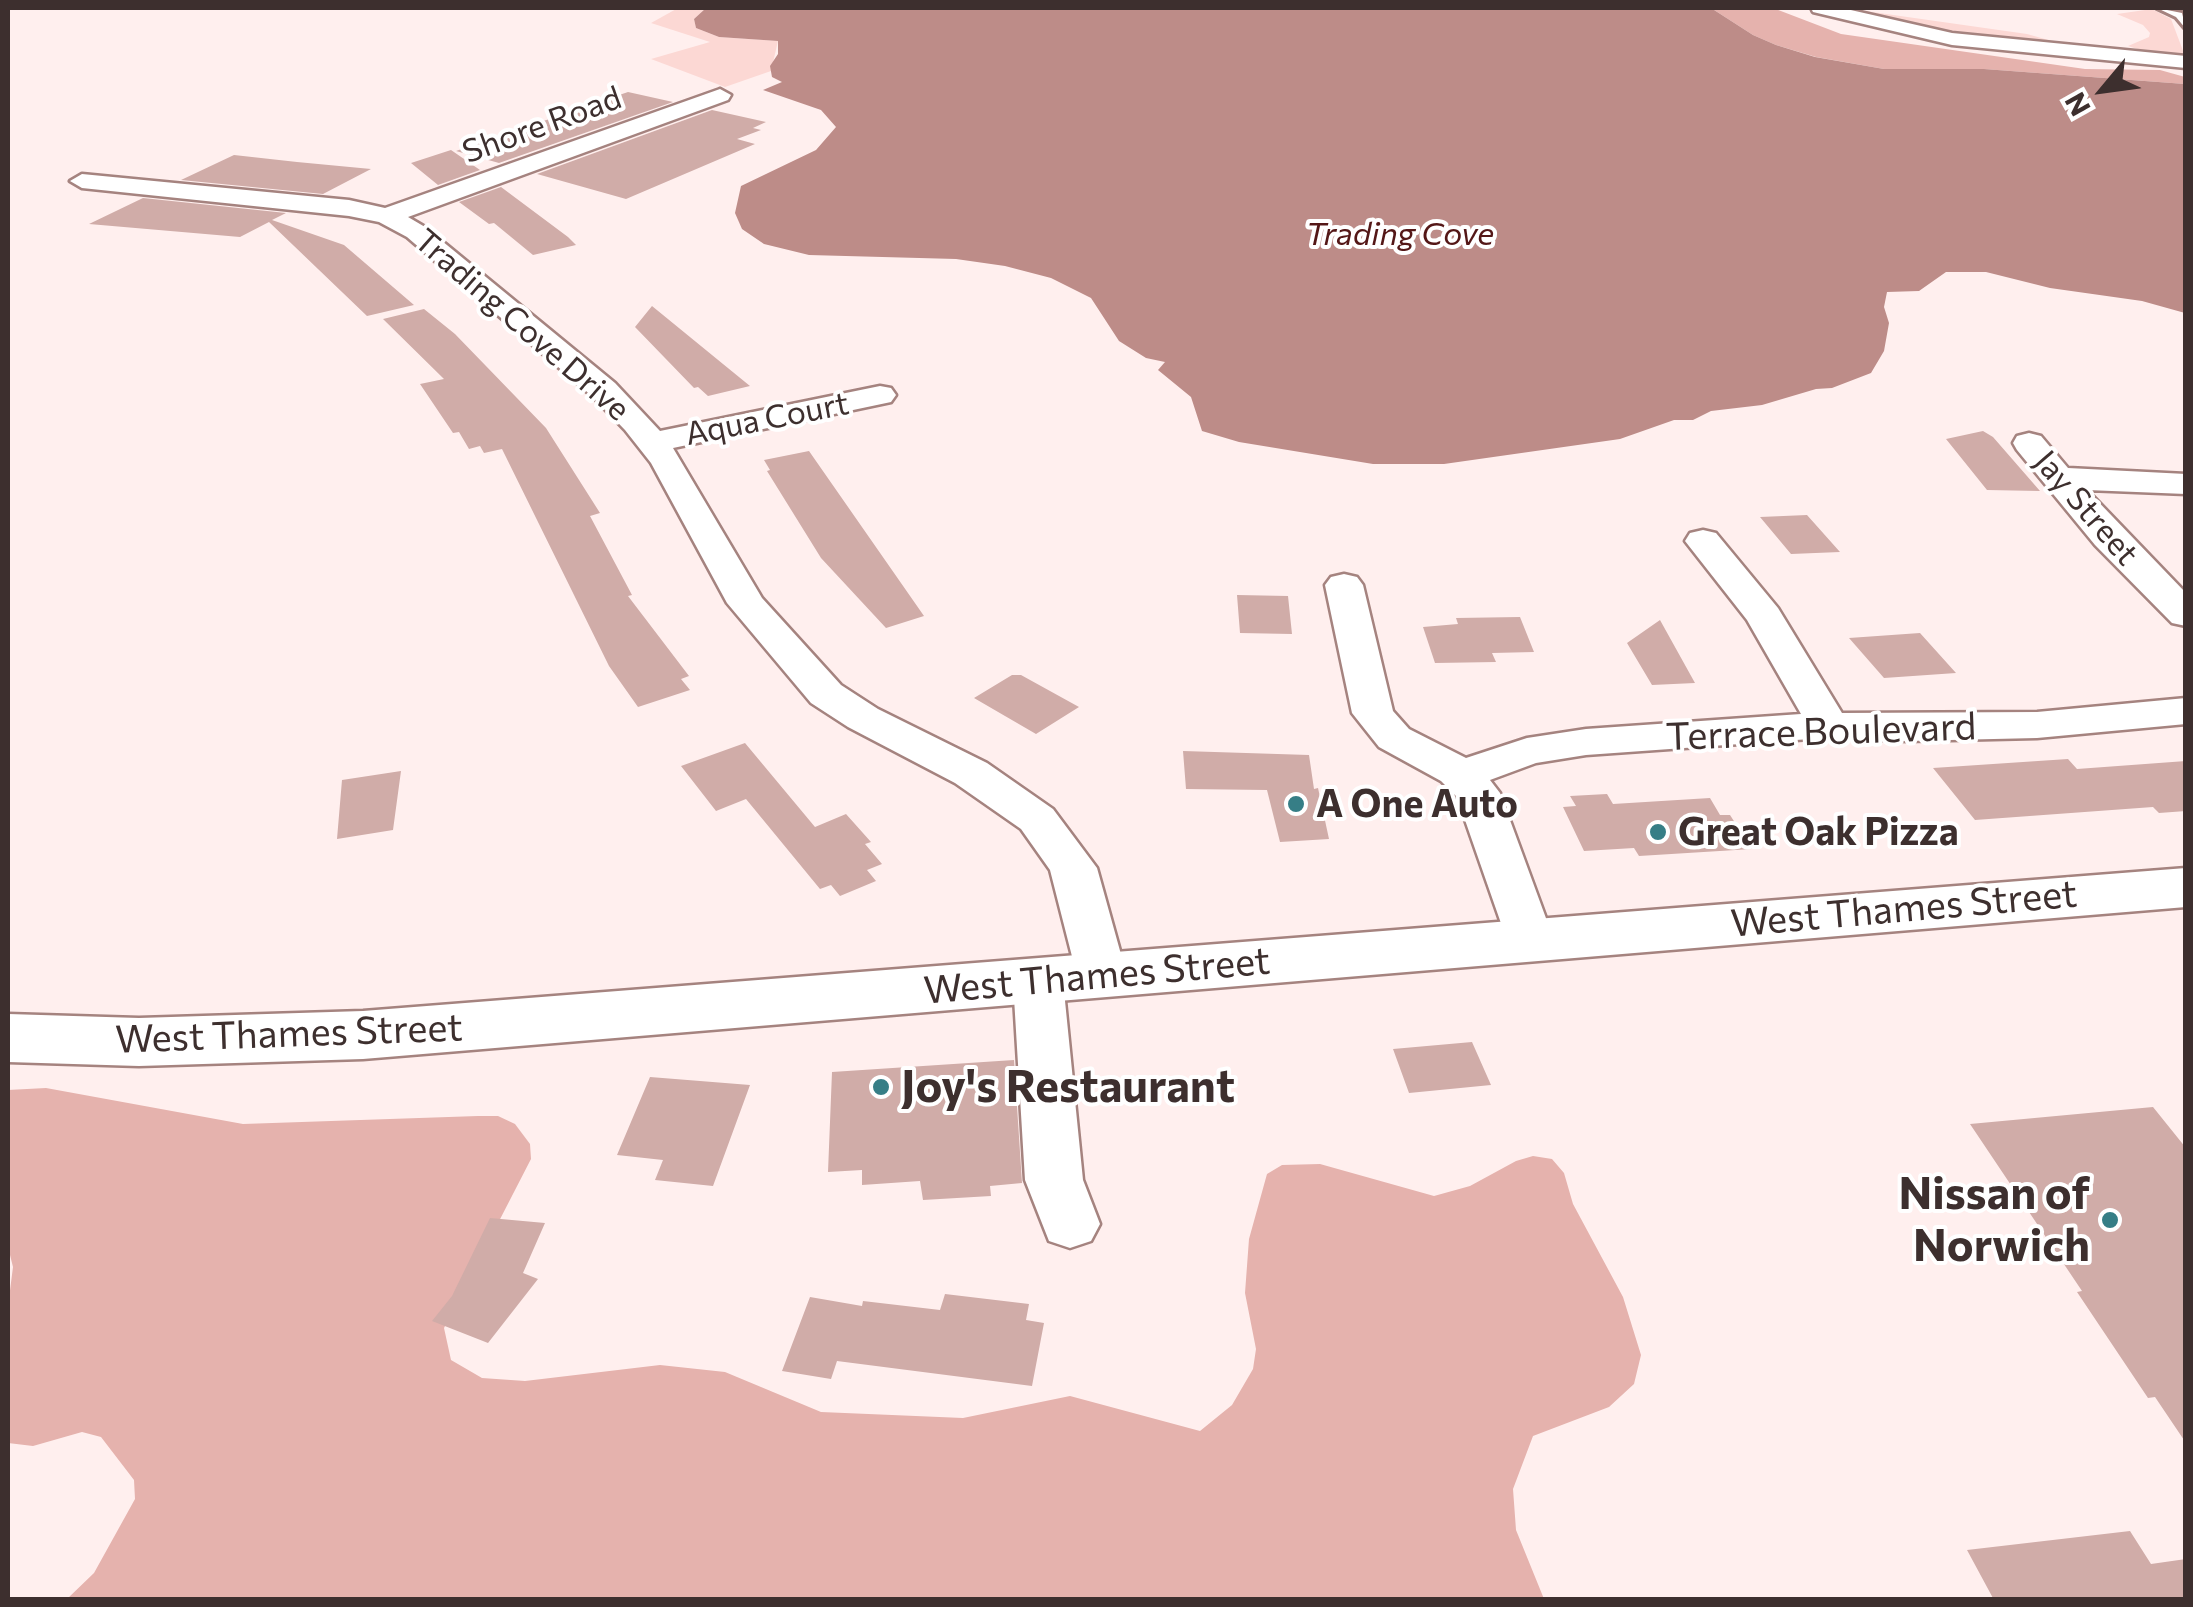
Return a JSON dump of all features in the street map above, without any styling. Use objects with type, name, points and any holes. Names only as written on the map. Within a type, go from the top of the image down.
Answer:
[{"type":"main road","name":"West Thames Street","points":[[8,1038],[139,1042],[363,1035],[2186,887]]},
{"type":"street","points":[[1820,8],[1900,29],[1970,41],[2186,62]]},
{"type":"street","name":"Shore Road","points":[[387,216],[720,94]]},
{"type":"street","name":"Trading Cove Drive","points":[[82,181],[269,199],[387,216],[416,232],[612,397],[653,442],[680,483],[739,592],[807,676],[842,706],[995,788],[1048,832],[1067,857],[1080,886],[1102,976]]},
{"type":"street","name":"Aqua Court","points":[[653,442],[880,395]]},
{"type":"street","name":"Jay Street","points":[[2029,443],[2108,537],[2186,615]]},
{"type":"street","points":[[2058,478],[2186,484]]},
{"type":"street","points":[[1703,541],[1764,616],[1828,725]]},
{"type":"street","points":[[1344,585],[1372,713],[1402,744],[1462,775],[1478,793],[1529,940]]},
{"type":"street","name":"Terrace Boulevard","points":[[1462,775],[1512,755],[1560,744],[1828,725],[2038,725],[2186,711]]},
{"type":"street","points":[[1038,981],[1054,1180],[1070,1224]]},
{"type":"lane","points":[[2162,8],[2179,16],[2186,26]]},
{"type":"shaded area","points":[[678,8],[706,8],[694,19],[696,28],[719,37],[778,41],[771,71],[725,87],[651,59],[710,42],[651,23]]},
{"type":"shaded area","points":[[1711,8],[1773,8],[1841,34],[2085,69],[2160,70],[2185,77],[2185,84],[1984,69],[1884,69],[1816,57],[1776,45]]},
{"type":"shaded area","points":[[1844,8],[2027,34],[2059,43],[1953,33]]},
{"type":"shaded area","points":[[2152,9],[2171,19],[2185,56],[2150,53],[2128,46],[2150,33],[2143,25],[2117,14]]},
{"type":"shaded area","points":[[46,1088],[243,1124],[498,1116],[515,1124],[530,1144],[531,1159],[444,1328],[451,1360],[482,1378],[525,1381],[660,1365],[725,1372],[821,1412],[963,1418],[1070,1396],[1200,1431],[1232,1405],[1253,1369],[1256,1349],[1245,1293],[1249,1239],[1267,1174],[1282,1165],[1320,1164],[1434,1196],[1470,1186],[1533,1156],[1552,1159],[1564,1173],[1573,1204],[1623,1297],[1641,1355],[1634,1384],[1609,1407],[1533,1436],[1513,1489],[1516,1530],[1544,1599],[67,1599],[94,1573],[135,1499],[134,1480],[101,1437],[82,1432],[33,1446],[8,1443],[8,1306],[13,1267],[8,1247],[8,1090]]},
{"type":"water","name":"Trading Cove","points":[[706,8],[1711,8],[1776,45],[1815,57],[1884,69],[1984,69],[2185,84],[2185,313],[2142,301],[2050,288],[1986,272],[1946,272],[1919,291],[1887,292],[1884,307],[1889,323],[1884,351],[1871,373],[1832,388],[1762,405],[1711,411],[1693,420],[1674,420],[1620,439],[1444,464],[1373,464],[1239,442],[1202,431],[1191,397],[1158,370],[1165,362],[1146,358],[1119,341],[1091,298],[1051,278],[956,259],[809,255],[764,244],[742,229],[735,213],[741,186],[816,150],[836,127],[821,110],[763,90],[782,82],[772,77],[770,66],[778,54],[778,41],[719,37],[696,28],[694,19]]},
{"type":"building","points":[[628,92],[673,102],[499,163],[456,151]]},
{"type":"building","points":[[712,110],[766,122],[753,128],[761,130],[737,139],[755,144],[626,199],[537,174]]},
{"type":"building","points":[[451,150],[480,170],[438,185],[411,163]]},
{"type":"building","points":[[234,155],[371,169],[323,194],[181,180]]},
{"type":"building","points":[[501,187],[576,245],[533,255],[494,223],[489,224],[459,202]]},
{"type":"building","points":[[143,198],[286,213],[272,220],[344,245],[414,305],[367,316],[269,222],[240,237],[89,224]]},
{"type":"building","points":[[652,306],[750,386],[708,396],[694,388],[635,327]]},
{"type":"building","points":[[424,309],[455,334],[546,428],[600,513],[590,516],[632,595],[628,596],[689,676],[681,679],[690,690],[638,707],[609,666],[502,449],[484,453],[480,446],[469,449],[459,432],[453,433],[420,384],[444,379],[383,319]]},
{"type":"building","points":[[1983,431],[1993,437],[2040,491],[1987,490],[1946,439]]},
{"type":"building","points":[[809,451],[924,616],[886,628],[821,558],[764,460]]},
{"type":"building","points":[[1807,515],[1840,552],[1791,554],[1760,517]]},
{"type":"building","points":[[1237,595],[1288,596],[1292,634],[1240,633]]},
{"type":"building","points":[[1520,617],[1534,652],[1492,653],[1496,662],[1435,663],[1423,627],[1458,624],[1456,618]]},
{"type":"building","points":[[1660,620],[1695,683],[1652,685],[1627,643]]},
{"type":"building","points":[[1920,633],[1956,673],[1884,678],[1849,638]]},
{"type":"building","points":[[1012,675],[1021,675],[1079,707],[1036,734],[974,698]]},
{"type":"building","points":[[745,743],[815,827],[846,814],[871,842],[865,844],[882,864],[867,870],[876,881],[840,896],[831,885],[820,889],[746,799],[716,811],[681,766]]},
{"type":"building","name":"A One Auto","points":[[1183,751],[1309,755],[1314,789],[1318,788],[1329,839],[1280,842],[1267,790],[1186,789]]},
{"type":"building","points":[[2068,759],[2077,769],[2186,761],[2186,811],[2159,813],[2153,807],[1975,820],[1933,768]]},
{"type":"building","points":[[401,771],[393,830],[337,839],[342,780]]},
{"type":"building","name":"Great Oak Pizza","points":[[1607,794],[1613,804],[1710,798],[1720,815],[1730,815],[1752,849],[1639,856],[1634,848],[1584,851],[1563,807],[1576,806],[1570,796]]},
{"type":"building","points":[[1472,1042],[1491,1085],[1409,1093],[1393,1049]]},
{"type":"building","points":[[1014,1060],[1022,1183],[990,1186],[991,1196],[923,1200],[920,1181],[862,1185],[862,1170],[828,1172],[832,1072]]},
{"type":"building","points":[[650,1077],[750,1085],[713,1186],[655,1180],[663,1160],[617,1155]]},
{"type":"building","name":"Nissan of Norwich","points":[[2153,1107],[2186,1148],[2186,1443],[2155,1397],[2148,1398],[1970,1124]]},
{"type":"building","points":[[490,1218],[545,1223],[523,1273],[538,1279],[488,1343],[432,1321],[452,1296]]},
{"type":"building","points":[[945,1294],[1029,1304],[1026,1320],[1044,1323],[1032,1386],[837,1361],[831,1379],[782,1371],[810,1297],[862,1306],[863,1301],[940,1310]]},
{"type":"building","points":[[2130,1531],[2151,1564],[2186,1559],[2186,1600],[1994,1600],[1967,1550]]},
{"type":"place","name":"A One Auto","points":[[1296,804]]},
{"type":"place","name":"Great Oak Pizza","points":[[1658,832]]},
{"type":"place","name":"Joy's Restaurant","points":[[881,1087]]},
{"type":"place","name":"Nissan of Norwich","points":[[2110,1220]]}]
